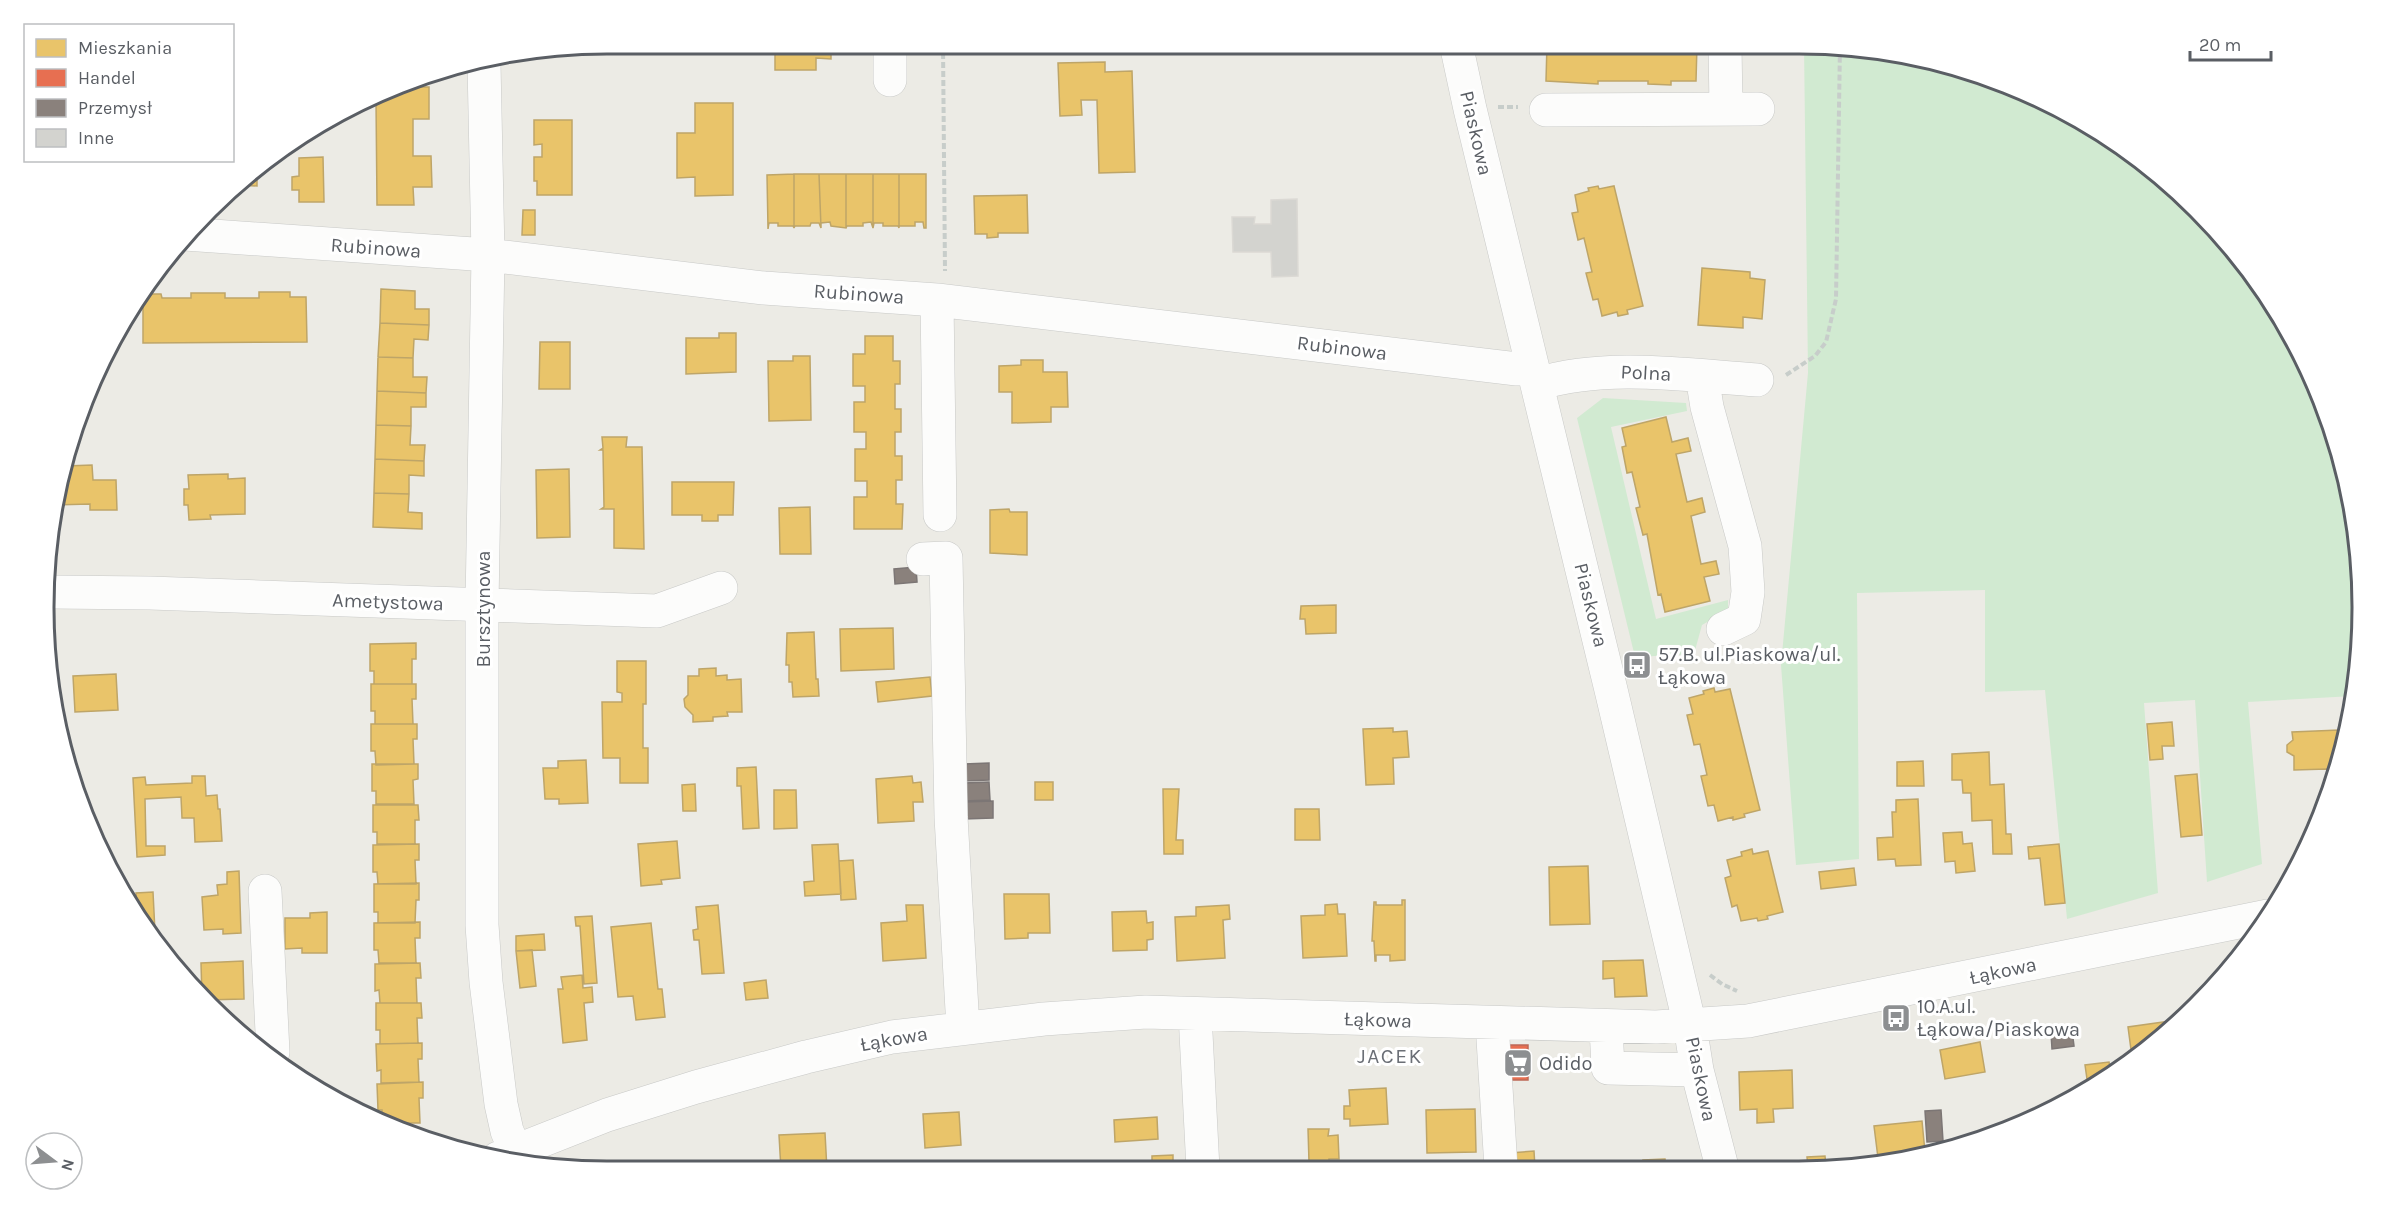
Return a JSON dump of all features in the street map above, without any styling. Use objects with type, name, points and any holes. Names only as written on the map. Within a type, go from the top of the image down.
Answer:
[{"type":"street","points":[[890,54],[890,80]]},
{"type":"street","name":"Piaskowa","points":[[1461,54],[1490,108],[1535,375],[1690,1026],[1697,1070],[1720,1161]]},
{"type":"street","points":[[1725,54],[1726,108]]},
{"type":"street","name":"Bursztynowa","points":[[484,69],[488,255],[482,605],[482,924],[486,982],[501,1104],[507,1131],[506,1151]]},
{"type":"street","points":[[1546,110],[1758,109]]},
{"type":"street","name":"Rubinowa","points":[[198,235],[488,255],[764,288],[937,300],[1517,369],[1535,375]]},
{"type":"street","points":[[937,300],[940,515]]},
{"type":"street","name":"Polna","points":[[1535,375],[1557,378],[1598,371],[1756,380]]},
{"type":"street","points":[[1702,376],[1707,407],[1745,546],[1748,592],[1744,619],[1723,629]]},
{"type":"street","points":[[923,559],[946,558],[951,817],[963,1028]]},
{"type":"street","name":"Ametystowa","points":[[54,592],[150,593],[657,611],[721,588]]},
{"type":"street","points":[[266,891],[273,1048]]},
{"type":"street","name":"Łąkowa","points":[[511,1152],[607,1115],[696,1087],[806,1057],[891,1038],[963,1028],[1044,1018],[1146,1012],[1606,1026],[1690,1026],[1748,1021],[2257,918]]},
{"type":"street","points":[[1195,1014],[1203,1161]]},
{"type":"street","points":[[1492,1023],[1501,1161]]},
{"type":"street","points":[[1606,1026],[1608,1068],[1697,1070]]},
{"type":"path","points":[[937,300],[945,284],[943,54]]},
{"type":"path","points":[[1756,380],[1782,377],[1815,356],[1826,342],[1831,324],[1836,299],[1840,56]]},
{"type":"path","points":[[1490,108],[1543,106],[1546,110]]},
{"type":"path","points":[[1704,969],[1722,984],[1740,992]]},
{"type":"green space","points":[[1804,54],[1871,59],[1942,73],[1976,83],[2043,111],[2106,147],[2135,168],[2190,216],[2215,243],[2259,300],[2295,363],[2310,396],[2333,464],[2347,535],[2351,571],[2351,644],[2344,697],[2248,702],[2262,864],[2207,882],[2195,700],[2144,703],[2158,893],[2067,919],[2045,690],[1985,692],[1985,590],[1857,593],[1859,859],[1796,865],[1781,665],[1808,373]]},
{"type":"green space","points":[[1603,398],[1686,403],[1687,411],[1611,427],[1656,619],[1728,600],[1728,610],[1702,625],[1694,654],[1635,657],[1577,418]]},
{"type":"building: Mieszkania","points":[[775,54],[831,54],[831,59],[816,58],[816,70],[775,70]]},
{"type":"building: Mieszkania","points":[[1547,54],[1697,54],[1696,81],[1671,81],[1671,85],[1648,84],[1648,81],[1598,81],[1598,84],[1546,81]]},
{"type":"building: Mieszkania","points":[[1105,62],[1105,72],[1132,71],[1135,172],[1099,173],[1097,100],[1081,100],[1082,115],[1060,116],[1058,63]]},
{"type":"building: Mieszkania","points":[[420,87],[429,87],[429,119],[413,119],[413,156],[431,156],[432,187],[413,187],[414,205],[377,205],[376,105]]},
{"type":"building: Mieszkania","points":[[695,103],[733,103],[733,195],[695,196],[695,177],[677,178],[677,133],[695,133]]},
{"type":"building: Mieszkania","points":[[534,120],[572,120],[572,195],[537,195],[537,181],[534,181],[534,157],[542,157],[542,144],[534,145]]},
{"type":"building: Mieszkania","points":[[323,157],[324,202],[299,202],[299,190],[292,190],[292,177],[299,176],[299,158]]},
{"type":"building: Mieszkania","points":[[794,174],[794,228],[769,223],[768,229],[767,175]]},
{"type":"building: Mieszkania","points":[[794,174],[819,174],[821,228],[819,223],[811,223],[810,226],[795,226],[794,228]]},
{"type":"building: Mieszkania","points":[[819,174],[846,174],[846,228],[831,226],[830,222],[821,223],[821,228]]},
{"type":"building: Mieszkania","points":[[846,174],[873,174],[873,228],[871,222],[863,223],[863,226],[847,226],[846,228]]},
{"type":"building: Mieszkania","points":[[873,174],[899,174],[899,228],[874,223],[873,228]]},
{"type":"building: Mieszkania","points":[[899,174],[926,174],[926,228],[923,222],[915,222],[915,226],[899,226]]},
{"type":"building: Mieszkania","points":[[257,180],[257,186],[250,186]]},
{"type":"building: Mieszkania","points":[[1598,186],[1599,189],[1614,186],[1643,306],[1627,310],[1628,314],[1618,316],[1617,312],[1602,316],[1598,299],[1593,300],[1586,273],[1592,272],[1584,238],[1578,240],[1572,213],[1578,212],[1575,195]]},
{"type":"building: Mieszkania","points":[[1027,195],[1028,233],[998,233],[998,237],[987,238],[987,234],[975,234],[974,196]]},
{"type":"building: Mieszkania","points":[[523,210],[535,210],[535,235],[522,235]]},
{"type":"building: Mieszkania","points":[[1702,268],[1750,272],[1750,278],[1765,280],[1762,319],[1743,317],[1743,328],[1698,325]]},
{"type":"building: Mieszkania","points":[[381,289],[415,291],[415,309],[429,309],[429,325],[380,323]]},
{"type":"building: Mieszkania","points":[[259,292],[290,292],[290,297],[306,297],[307,342],[143,343],[143,307],[151,294],[161,294],[162,298],[191,298],[191,293],[225,293],[225,298],[259,298]]},
{"type":"building: Mieszkania","points":[[380,323],[429,325],[428,340],[414,339],[413,358],[378,357]]},
{"type":"building: Mieszkania","points":[[719,333],[736,333],[736,372],[686,374],[686,338],[719,338]]},
{"type":"building: Mieszkania","points":[[865,336],[893,336],[893,361],[900,361],[900,384],[895,384],[895,409],[901,409],[901,432],[895,432],[895,456],[902,456],[902,480],[896,480],[896,504],[903,504],[902,529],[854,529],[854,497],[867,497],[867,481],[855,481],[855,449],[866,449],[866,432],[854,432],[854,402],[865,402],[865,386],[853,386],[853,354],[865,354]]},
{"type":"building: Mieszkania","points":[[540,342],[570,342],[570,389],[539,389]]},
{"type":"building: Mieszkania","points":[[793,356],[810,356],[811,420],[769,421],[768,361],[793,361]]},
{"type":"building: Mieszkania","points":[[378,357],[413,358],[413,377],[427,377],[426,393],[377,391]]},
{"type":"building: Mieszkania","points":[[1021,360],[1043,360],[1043,372],[1067,372],[1068,407],[1051,407],[1051,422],[1012,423],[1012,392],[999,392],[999,366],[1021,365]]},
{"type":"building: Mieszkania","points":[[377,391],[426,393],[426,407],[411,407],[411,426],[376,425]]},
{"type":"building: Mieszkania","points":[[1666,417],[1672,442],[1688,438],[1691,451],[1676,454],[1687,502],[1702,498],[1705,512],[1691,516],[1701,564],[1716,561],[1719,574],[1704,577],[1710,601],[1665,612],[1661,594],[1658,595],[1647,534],[1643,535],[1636,508],[1640,507],[1632,472],[1627,473],[1622,447],[1626,446],[1622,428]]},
{"type":"building: Mieszkania","points":[[376,425],[411,426],[410,445],[425,445],[424,461],[375,459]]},
{"type":"building: Mieszkania","points":[[602,437],[627,437],[626,447],[642,447],[644,549],[614,548],[614,509],[601,509],[604,507],[603,450],[600,450],[603,448]]},
{"type":"building: Mieszkania","points":[[375,459],[424,461],[424,476],[409,475],[409,494],[374,493]]},
{"type":"building: Mieszkania","points":[[92,465],[93,480],[116,480],[117,510],[90,510],[90,504],[64,505],[73,466]]},
{"type":"building: Mieszkania","points":[[569,469],[570,537],[537,538],[536,470]]},
{"type":"building: Mieszkania","points":[[228,474],[228,479],[245,478],[245,514],[210,515],[211,519],[189,520],[188,505],[184,505],[184,489],[189,489],[188,475]]},
{"type":"building: Mieszkania","points":[[672,482],[734,482],[733,515],[718,515],[718,521],[702,521],[702,515],[672,515]]},
{"type":"building: Mieszkania","points":[[374,493],[409,494],[408,512],[422,513],[422,529],[373,527]]},
{"type":"building: Mieszkania","points":[[810,507],[811,554],[780,554],[779,508]]},
{"type":"building: Mieszkania","points":[[1009,509],[1010,512],[1027,512],[1027,555],[990,553],[990,510]]},
{"type":"building: Mieszkania","points":[[1336,605],[1336,633],[1306,634],[1305,619],[1300,619],[1301,606]]},
{"type":"building: Mieszkania","points":[[893,628],[894,669],[841,671],[840,629]]},
{"type":"building: Mieszkania","points":[[814,632],[819,696],[793,697],[792,682],[789,682],[789,665],[786,665],[787,633]]},
{"type":"building: Mieszkania","points":[[416,643],[416,659],[412,659],[412,684],[374,684],[374,671],[370,671],[370,644]]},
{"type":"building: Mieszkania","points":[[617,661],[646,661],[643,748],[648,748],[648,783],[620,783],[620,758],[603,758],[602,702],[622,702],[622,693],[617,692]]},
{"type":"building: Mieszkania","points":[[716,668],[716,676],[727,675],[727,680],[741,679],[742,712],[727,712],[728,716],[713,717],[713,721],[693,722],[693,715],[685,707],[684,699],[688,695],[688,676],[699,676],[699,669]]},
{"type":"building: Mieszkania","points":[[116,674],[118,710],[75,712],[73,676]]},
{"type":"building: Mieszkania","points":[[930,677],[932,696],[878,702],[876,682]]},
{"type":"building: Mieszkania","points":[[371,684],[416,684],[416,699],[412,699],[413,724],[375,724],[375,711],[371,711]]},
{"type":"building: Mieszkania","points":[[1714,688],[1715,692],[1730,689],[1760,810],[1744,814],[1745,817],[1733,820],[1733,817],[1718,821],[1714,805],[1708,806],[1701,776],[1707,775],[1700,744],[1694,745],[1687,715],[1693,714],[1689,698],[1704,694],[1703,691]]},
{"type":"building: Mieszkania","points":[[2172,722],[2174,746],[2162,746],[2163,759],[2150,760],[2147,724]]},
{"type":"building: Mieszkania","points":[[371,724],[417,724],[417,739],[413,739],[414,764],[376,765],[375,751],[371,751]]},
{"type":"building: Mieszkania","points":[[1393,728],[1393,732],[1407,731],[1409,757],[1393,758],[1394,784],[1366,785],[1363,729]]},
{"type":"building: Mieszkania","points":[[2338,730],[2327,771],[2327,769],[2294,770],[2294,756],[2287,752],[2287,745],[2293,740],[2292,732]]},
{"type":"building: Mieszkania","points":[[1989,752],[1990,785],[2004,784],[2006,834],[2011,834],[2012,854],[1993,854],[1992,820],[1972,821],[1971,793],[1963,793],[1962,780],[1952,780],[1952,754]]},
{"type":"building: Mieszkania","points":[[586,760],[588,803],[559,804],[559,799],[545,799],[543,768],[558,768],[558,761]]},
{"type":"building: Mieszkania","points":[[1923,761],[1924,786],[1897,786],[1897,762]]},
{"type":"building: Mieszkania","points":[[372,764],[418,764],[418,779],[413,780],[414,804],[376,804],[376,791],[372,791]]},
{"type":"building: Mieszkania","points":[[756,767],[759,828],[743,829],[741,786],[737,786],[737,768]]},
{"type":"building: Mieszkania","points":[[2197,774],[2202,835],[2181,837],[2175,776]]},
{"type":"building: Mieszkania","points":[[192,776],[205,776],[206,796],[217,795],[222,841],[195,842],[194,818],[182,818],[181,797],[145,799],[146,846],[165,846],[165,855],[137,857],[133,778],[145,777],[146,785],[192,783]]},
{"type":"building: Mieszkania","points":[[912,776],[913,783],[921,782],[923,802],[913,802],[914,821],[878,823],[876,779]]},
{"type":"building: Mieszkania","points":[[1035,782],[1053,782],[1053,800],[1035,800]]},
{"type":"building: Mieszkania","points":[[695,784],[696,811],[683,811],[682,785]]},
{"type":"building: Mieszkania","points":[[1163,789],[1179,789],[1176,840],[1183,840],[1183,854],[1164,854]]},
{"type":"building: Mieszkania","points":[[774,790],[796,790],[797,828],[774,829]]},
{"type":"building: Mieszkania","points":[[1918,799],[1921,865],[1896,866],[1895,859],[1878,860],[1877,838],[1893,837],[1892,812],[1896,812],[1896,800]]},
{"type":"building: Mieszkania","points":[[373,805],[418,805],[419,820],[415,820],[415,844],[377,844],[377,832],[373,832]]},
{"type":"building: Mieszkania","points":[[1295,809],[1319,809],[1320,840],[1295,840]]},
{"type":"building: Mieszkania","points":[[1962,832],[1963,844],[1972,843],[1975,871],[1956,873],[1955,861],[1945,862],[1943,833]]},
{"type":"building: Mieszkania","points":[[677,841],[680,878],[661,880],[662,884],[641,886],[638,844]]},
{"type":"building: Mieszkania","points":[[419,844],[419,860],[415,860],[416,884],[378,884],[377,872],[373,872],[373,845]]},
{"type":"building: Mieszkania","points":[[838,844],[841,894],[805,896],[804,882],[814,881],[812,845]]},
{"type":"building: Mieszkania","points":[[2059,844],[2065,903],[2045,905],[2040,858],[2029,859],[2028,847]]},
{"type":"building: Mieszkania","points":[[1752,849],[1753,854],[1768,851],[1783,912],[1767,916],[1768,919],[1758,921],[1757,918],[1741,921],[1737,905],[1732,907],[1725,878],[1731,876],[1727,860],[1742,856],[1741,852]]},
{"type":"building: Mieszkania","points":[[853,860],[856,899],[841,900],[839,861]]},
{"type":"building: Mieszkania","points":[[1588,866],[1590,924],[1550,925],[1549,867]]},
{"type":"building: Mieszkania","points":[[1854,868],[1856,885],[1821,889],[1819,872]]},
{"type":"building: Mieszkania","points":[[239,871],[241,933],[223,934],[223,929],[204,930],[202,897],[218,895],[217,885],[227,884],[227,872]]},
{"type":"building: Mieszkania","points":[[419,883],[415,923],[378,923],[378,912],[374,912],[374,884]]},
{"type":"building: Mieszkania","points":[[153,892],[155,926],[136,898],[136,893]]},
{"type":"building: Mieszkania","points":[[1004,894],[1049,894],[1050,933],[1028,933],[1028,938],[1005,939]]},
{"type":"building: Mieszkania","points":[[1402,900],[1405,900],[1405,960],[1390,961],[1390,955],[1376,955],[1375,961],[1374,941],[1372,941],[1374,902],[1376,905],[1402,905]]},
{"type":"building: Mieszkania","points":[[1337,904],[1338,914],[1345,914],[1347,956],[1303,958],[1301,916],[1325,915],[1325,905]]},
{"type":"building: Mieszkania","points":[[718,905],[724,973],[702,974],[699,940],[694,940],[693,930],[698,929],[696,907]]},
{"type":"building: Mieszkania","points":[[906,905],[923,905],[926,958],[883,961],[881,923],[907,921]]},
{"type":"building: Mieszkania","points":[[1229,905],[1230,919],[1223,920],[1225,958],[1177,961],[1175,917],[1196,916],[1196,907]]},
{"type":"building: Mieszkania","points":[[1146,911],[1147,923],[1153,922],[1153,939],[1147,940],[1147,950],[1113,951],[1112,912]]},
{"type":"building: Mieszkania","points":[[327,912],[327,953],[302,953],[302,948],[285,949],[285,918],[310,918],[310,913]]},
{"type":"building: Mieszkania","points":[[592,916],[597,983],[584,984],[580,926],[576,926],[575,917]]},
{"type":"building: Mieszkania","points":[[420,922],[420,938],[415,938],[416,963],[379,963],[378,950],[374,950],[374,923]]},
{"type":"building: Mieszkania","points":[[651,923],[658,989],[662,989],[665,1017],[636,1020],[633,996],[618,997],[611,927]]},
{"type":"building: Mieszkania","points":[[544,934],[545,950],[516,951],[516,936]]},
{"type":"building: Mieszkania","points":[[532,950],[536,986],[520,988],[516,951]]},
{"type":"building: Mieszkania","points":[[1643,960],[1647,996],[1615,997],[1614,978],[1603,979],[1603,961]]},
{"type":"building: Mieszkania","points":[[243,961],[244,999],[217,1000],[202,983],[201,963]]},
{"type":"building: Mieszkania","points":[[420,963],[421,978],[416,978],[417,1003],[380,1003],[379,990],[375,991],[375,964]]},
{"type":"building: Mieszkania","points":[[582,975],[583,988],[592,987],[593,1002],[584,1003],[587,1040],[563,1043],[558,989],[563,989],[561,977]]},
{"type":"building: Mieszkania","points":[[766,980],[768,998],[746,1000],[744,983]]},
{"type":"building: Mieszkania","points":[[376,1003],[421,1003],[422,1018],[417,1018],[418,1043],[380,1044],[380,1030],[376,1030]]},
{"type":"building: Mieszkania","points":[[2166,1022],[2131,1050],[2128,1027]]},
{"type":"building: Mieszkania","points":[[1980,1042],[1985,1072],[1945,1079],[1940,1050]]},
{"type":"building: Mieszkania","points":[[422,1043],[422,1059],[418,1059],[419,1082],[381,1083],[381,1070],[377,1071],[376,1044]]},
{"type":"building: Mieszkania","points":[[2109,1062],[2110,1065],[2087,1080],[2085,1065]]},
{"type":"building: Mieszkania","points":[[1792,1070],[1793,1108],[1773,1109],[1774,1122],[1757,1123],[1757,1109],[1740,1110],[1739,1072]]},
{"type":"building: Mieszkania","points":[[423,1082],[423,1098],[419,1098],[420,1123],[406,1123],[378,1110],[377,1084]]},
{"type":"building: Mieszkania","points":[[1386,1088],[1388,1124],[1350,1126],[1350,1119],[1344,1119],[1344,1106],[1350,1106],[1349,1090]]},
{"type":"building: Mieszkania","points":[[1475,1109],[1476,1152],[1427,1153],[1426,1110]]},
{"type":"building: Mieszkania","points":[[959,1112],[961,1145],[925,1148],[923,1114]]},
{"type":"building: Mieszkania","points":[[1157,1117],[1158,1139],[1115,1142],[1114,1120]]},
{"type":"building: Mieszkania","points":[[1922,1121],[1924,1146],[1878,1155],[1874,1126]]},
{"type":"building: Mieszkania","points":[[1308,1129],[1329,1129],[1328,1136],[1338,1135],[1339,1159],[1309,1161]]},
{"type":"building: Mieszkania","points":[[825,1133],[827,1161],[780,1161],[779,1135]]},
{"type":"building: Mieszkania","points":[[1534,1151],[1535,1161],[1511,1161],[1510,1153]]},
{"type":"building: Mieszkania","points":[[1173,1155],[1173,1161],[1152,1161],[1152,1156]]},
{"type":"building: Mieszkania","points":[[1825,1156],[1825,1160],[1807,1161],[1807,1157]]},
{"type":"building: Mieszkania","points":[[1665,1159],[1665,1161],[1643,1161]]},
{"type":"building: Handel","name":"Odido","points":[[1508,1045],[1528,1045],[1528,1080],[1508,1080]]},
{"type":"building: Przemysł","points":[[916,567],[917,582],[895,584],[894,569]]},
{"type":"building: Przemysł","points":[[989,763],[989,780],[964,781],[964,764]]},
{"type":"building: Przemysł","points":[[989,782],[990,800],[964,801],[964,783]]},
{"type":"building: Przemysł","points":[[993,801],[993,818],[964,819],[964,802]]},
{"type":"building: Przemysł","points":[[2072,1030],[2074,1046],[2052,1049],[2051,1033]]},
{"type":"building: Przemysł","points":[[1941,1110],[1943,1141],[1927,1142],[1925,1111]]},
{"type":"building: Inne","points":[[1297,199],[1298,276],[1272,277],[1271,252],[1233,252],[1232,217],[1255,217],[1254,224],[1271,224],[1271,200]]},
{"type":"place","name":"57.B. ul.Piaskowa/ul. Łąkowa","points":[[1637,665]]},
{"type":"place","name":"10.A.ul. Łąkowa/Piaskowa","points":[[1896,1018]]},
{"type":"place","name":"Odido","points":[[1518,1063]]},
{"type":"district","name":"JACEK","points":[[1390,1056]]}]
